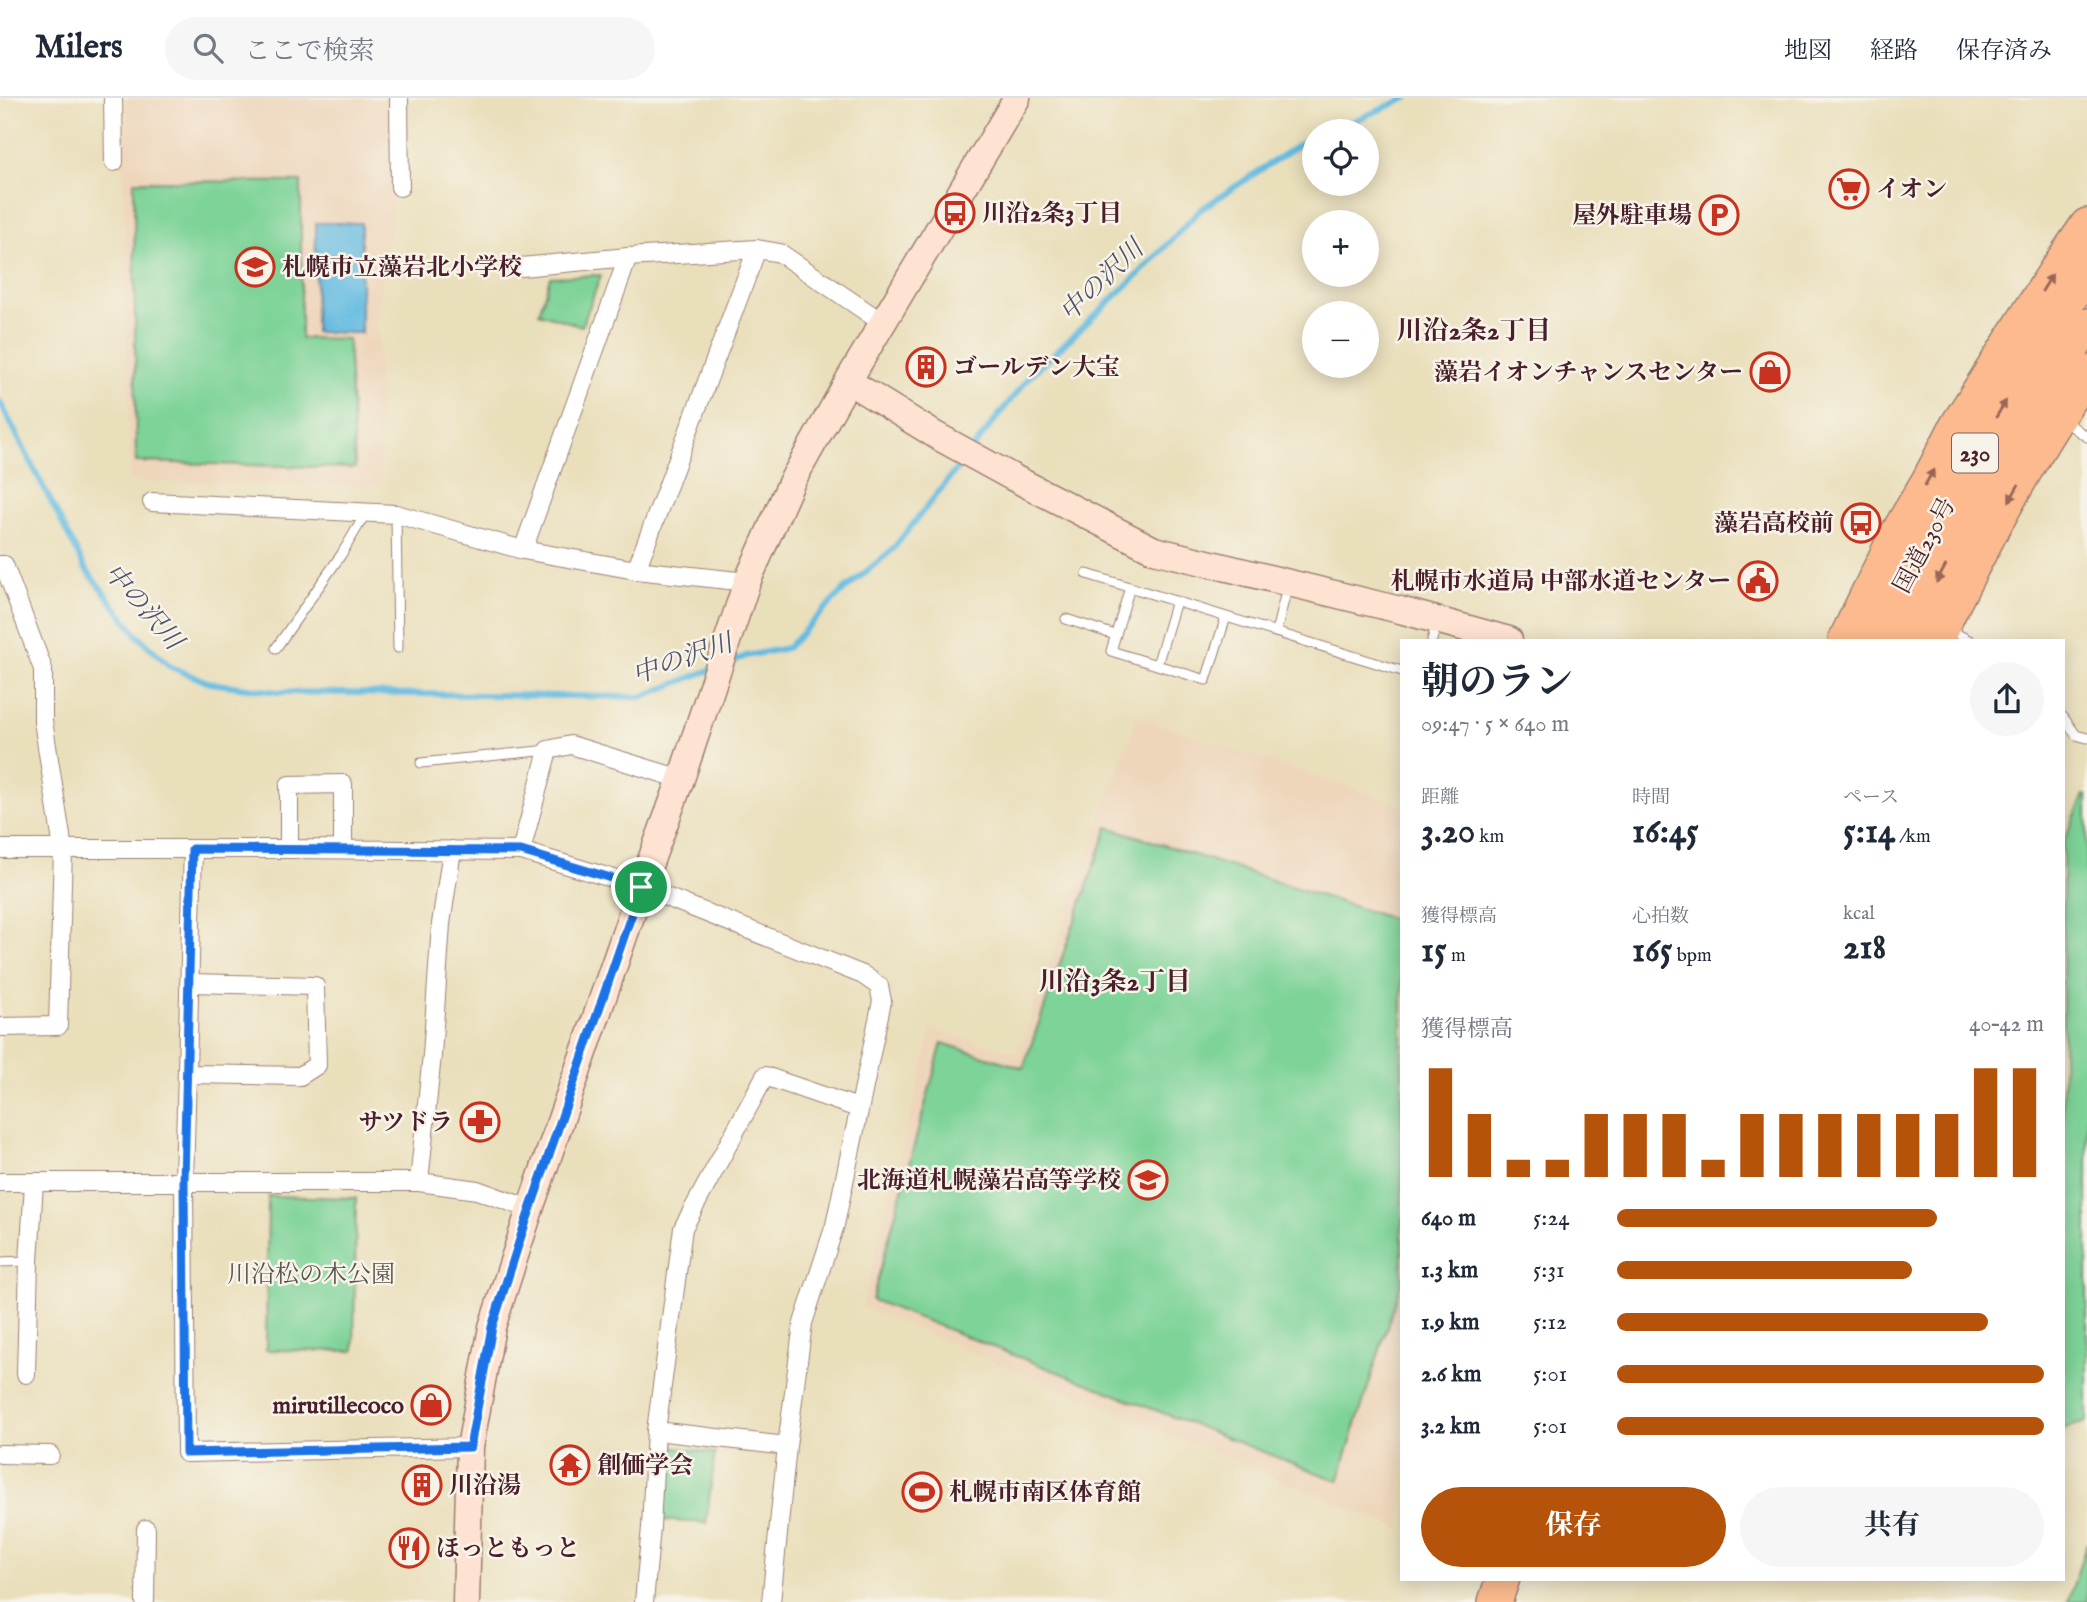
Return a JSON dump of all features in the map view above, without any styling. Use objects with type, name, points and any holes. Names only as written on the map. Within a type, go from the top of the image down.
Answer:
[{"type":"highway","points":[[1845,639],[1895,537],[1957,425],[2087,225]]},
{"type":"highway","name":"国道230号","points":[[1875,639],[1918,553],[1970,460],[2087,273]]},
{"type":"highway","name":"国道230号","points":[[1908,639],[2010,449],[2087,326]]},
{"type":"highway","points":[[1949,636],[1983,547],[2058,416],[2087,372]]},
{"type":"highway","points":[[1494,1602],[1502,1581]]},
{"type":"street","points":[[113,98],[114,162]]},
{"type":"street","points":[[399,98],[400,187]]},
{"type":"street","points":[[466,1602],[470,1447],[492,1327],[530,1209],[747,582],[791,483],[848,381],[1017,98]]},
{"type":"street","points":[[521,267],[757,249],[780,253],[883,323]]},
{"type":"street","points":[[636,570],[757,249]]},
{"type":"street","points":[[523,550],[628,257]]},
{"type":"street","points":[[848,381],[937,436],[1154,551],[1288,583],[1435,631],[1501,639]]},
{"type":"street","points":[[152,502],[396,514],[523,550],[636,570],[747,582]]},
{"type":"street","points":[[0,565],[4,565],[43,669],[43,721],[63,849],[58,1026],[0,1027]]},
{"type":"street","points":[[521,851],[548,750],[570,746],[681,779]]},
{"type":"street","points":[[289,849],[289,785],[342,784],[343,849]]},
{"type":"street","points":[[0,849],[521,851],[641,887],[863,975],[879,986],[882,1001],[835,1225],[803,1323],[771,1602]]},
{"type":"street","points":[[192,849],[184,1181],[186,1453],[470,1447]]},
{"type":"street","points":[[419,1182],[432,1055],[441,925],[452,850]]},
{"type":"street","points":[[187,1074],[300,1076],[317,1065],[315,986],[189,983]]},
{"type":"street","points":[[644,1602],[656,1431],[682,1228],[765,1076],[858,1108]]},
{"type":"street","points":[[0,1182],[419,1182],[477,1190],[530,1209]]},
{"type":"street","points":[[26,1374],[34,1183]]},
{"type":"street","points":[[656,1431],[787,1446]]},
{"type":"street","points":[[0,1454],[50,1455]]},
{"type":"street","points":[[145,1602],[146,1529]]},
{"type":"lane","points":[[2058,416],[2087,437]]},
{"type":"lane","points":[[276,648],[341,555],[366,513]]},
{"type":"lane","points":[[396,514],[398,648]]},
{"type":"lane","points":[[1087,574],[1400,670]]},
{"type":"lane","points":[[1276,632],[1288,583]]},
{"type":"lane","points":[[1130,587],[1111,651],[1206,680],[1226,617]]},
{"type":"lane","points":[[1157,665],[1176,601]]},
{"type":"lane","points":[[1066,619],[1115,635]]},
{"type":"lane","points":[[2065,720],[2076,735],[2087,738]]},
{"type":"lane","points":[[421,763],[548,750]]},
{"type":"lane","points":[[0,1262],[29,1261]]},
{"type":"shaded area","name":"札幌市立藻岩北小学校","points":[[127,98],[396,98],[391,228],[378,307],[380,486],[130,482],[123,173]]},
{"type":"shaded area","name":"北海道札幌藻岩高等学校","points":[[1137,717],[1400,804],[1400,1529],[862,1307],[932,1029],[1018,1053]]},
{"type":"green space","points":[[134,181],[301,182],[301,338],[348,339],[355,468],[136,462]]},
{"type":"green space","points":[[601,275],[582,326],[539,313],[550,277]]},
{"type":"green space","points":[[2084,795],[2087,796],[2087,1419],[2086,1422],[2065,1428],[2065,838]]},
{"type":"green space","name":"北海道札幌藻岩高等学校","points":[[1108,827],[1400,921],[1400,1286],[1338,1481],[872,1300],[942,1043],[1023,1068]]},
{"type":"green space","name":"川沿松の木公園","points":[[268,1196],[356,1198],[354,1351],[266,1350]]},
{"type":"green space","points":[[672,1447],[715,1453],[706,1523],[660,1520],[663,1457]]},
{"type":"green space","points":[[2087,1542],[2087,1602],[2068,1602]]},
{"type":"water","points":[[316,223],[361,223],[361,333],[315,332]]},
{"type":"waterway","name":"中の沢川","points":[[1358,119],[1407,98]]},
{"type":"waterway","name":"中の沢川","points":[[973,448],[1029,377],[1139,274],[1200,210],[1302,143]]},
{"type":"waterway","name":"中の沢川","points":[[0,402],[85,568],[138,636],[171,667],[210,683],[278,692],[641,697],[710,670]]},
{"type":"waterway","name":"中の沢川","points":[[727,664],[746,656],[787,648],[843,591],[892,550],[964,460]]},
{"type":"place","name":"イオン","points":[[1849,189]]},
{"type":"place","name":"川沿2条3丁目","points":[[955,213]]},
{"type":"place","name":"屋外駐車場","points":[[1719,215]]},
{"type":"place","name":"札幌市立藻岩北小学校","points":[[255,267]]},
{"type":"place","name":"ゴールデン大宝","points":[[926,367]]},
{"type":"place","name":"藻岩イオンチャンスセンター","points":[[1770,372]]},
{"type":"place","name":"藻岩高校前","points":[[1861,523]]},
{"type":"place","name":"札幌市水道局 中部水道センター","points":[[1758,581]]},
{"type":"place","name":"サツドラ","points":[[480,1122]]},
{"type":"place","name":"北海道札幌藻岩高等学校","points":[[1148,1180]]},
{"type":"place","name":"mirutillecoco","points":[[431,1405]]},
{"type":"place","name":"創価学会","points":[[570,1465]]},
{"type":"place","name":"川沿湯","points":[[422,1485]]},
{"type":"place","name":"札幌市南区体育館","points":[[922,1492]]},
{"type":"place","name":"ほっともっと","points":[[409,1548]]},
{"type":"district","name":"川沿2条2丁目","points":[[1474,330]]},
{"type":"district","name":"川沿3条2丁目","points":[[1115,981]]},
{"type":"route","points":[[192,849],[521,851],[641,887],[492,1327],[470,1447],[186,1453],[184,1181],[192,849]]}]
